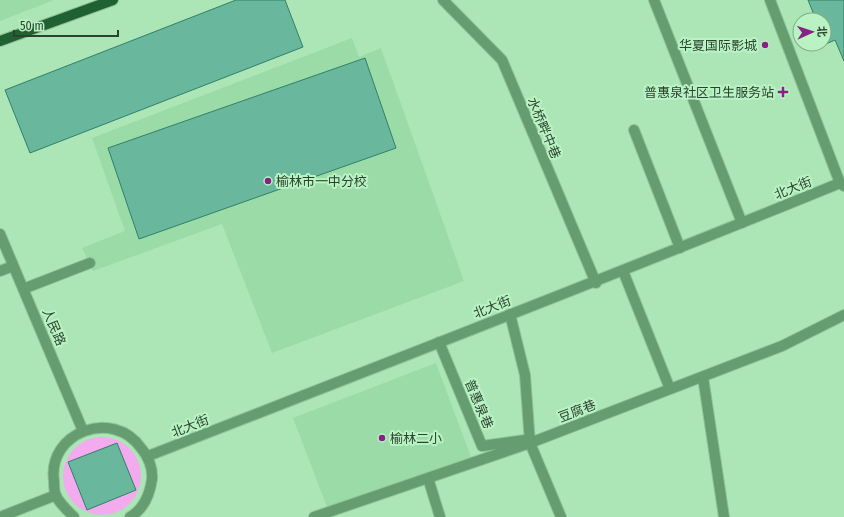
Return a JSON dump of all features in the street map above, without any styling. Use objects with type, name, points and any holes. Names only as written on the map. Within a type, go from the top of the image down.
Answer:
[{"type":"main road","points":[[0,41],[113,0]]},
{"type":"street","name":"水桥畔中巷","points":[[443,0],[502,60],[596,283]]},
{"type":"street","points":[[654,0],[742,223]]},
{"type":"street","points":[[770,0],[842,185]]},
{"type":"street","points":[[634,130],[680,248]]},
{"type":"street","name":"北大街","points":[[148,456],[510,314],[596,283],[742,223],[842,185]]},
{"type":"street","name":"人民路","points":[[0,234],[83,431]]},
{"type":"street","points":[[24,289],[90,264]]},
{"type":"street","points":[[0,271],[14,266]]},
{"type":"street","points":[[623,271],[670,389]]},
{"type":"street","points":[[510,314],[525,375],[530,443],[561,517]]},
{"type":"street","name":"豆腐巷","points":[[314,517],[530,443],[782,346],[844,315]]},
{"type":"street","name":"普惠泉巷","points":[[439,342],[482,446],[525,440],[530,443]]},
{"type":"street","points":[[703,377],[724,517]]},
{"type":"street","points":[[74,517],[56,495],[53,475],[56,458],[66,443],[83,431],[108,427],[125,432],[135,439],[148,456],[152,476],[149,493],[145,502],[130,517]]},
{"type":"street","points":[[428,478],[440,517]]},
{"type":"street","points":[[0,517],[56,495]]},
{"type":"shaded area","points":[[0,0],[54,0],[0,21]]},
{"type":"shaded area","name":"榆林市一中分校","points":[[352,38],[359,57],[381,48],[464,281],[272,353],[222,224],[93,271],[82,248],[125,231],[92,138]]},
{"type":"shaded area","name":"榆林二小","points":[[436,363],[471,457],[327,507],[293,418]]},
{"type":"shaded area","points":[[102,437],[117,440],[130,448],[138,461],[141,476],[138,491],[130,504],[117,512],[102,515],[87,512],[74,504],[66,491],[63,476],[66,461],[74,448],[87,440]]},
{"type":"building","points":[[236,0],[285,0],[303,47],[30,153],[5,90]]},
{"type":"building","points":[[808,0],[844,0],[844,61],[835,40],[832,41],[832,12],[813,12]]},
{"type":"building","points":[[365,58],[396,148],[139,239],[108,148]]},
{"type":"building","points":[[117,443],[136,490],[87,510],[68,462]]},
{"type":"place","name":"华夏国际影城","points":[[765,45]]},
{"type":"place","name":"普惠泉社区卫生服务站","points":[[783,92]]},
{"type":"place","name":"榆林市一中分校","points":[[268,181]]},
{"type":"place","name":"榆林二小","points":[[382,438]]}]
